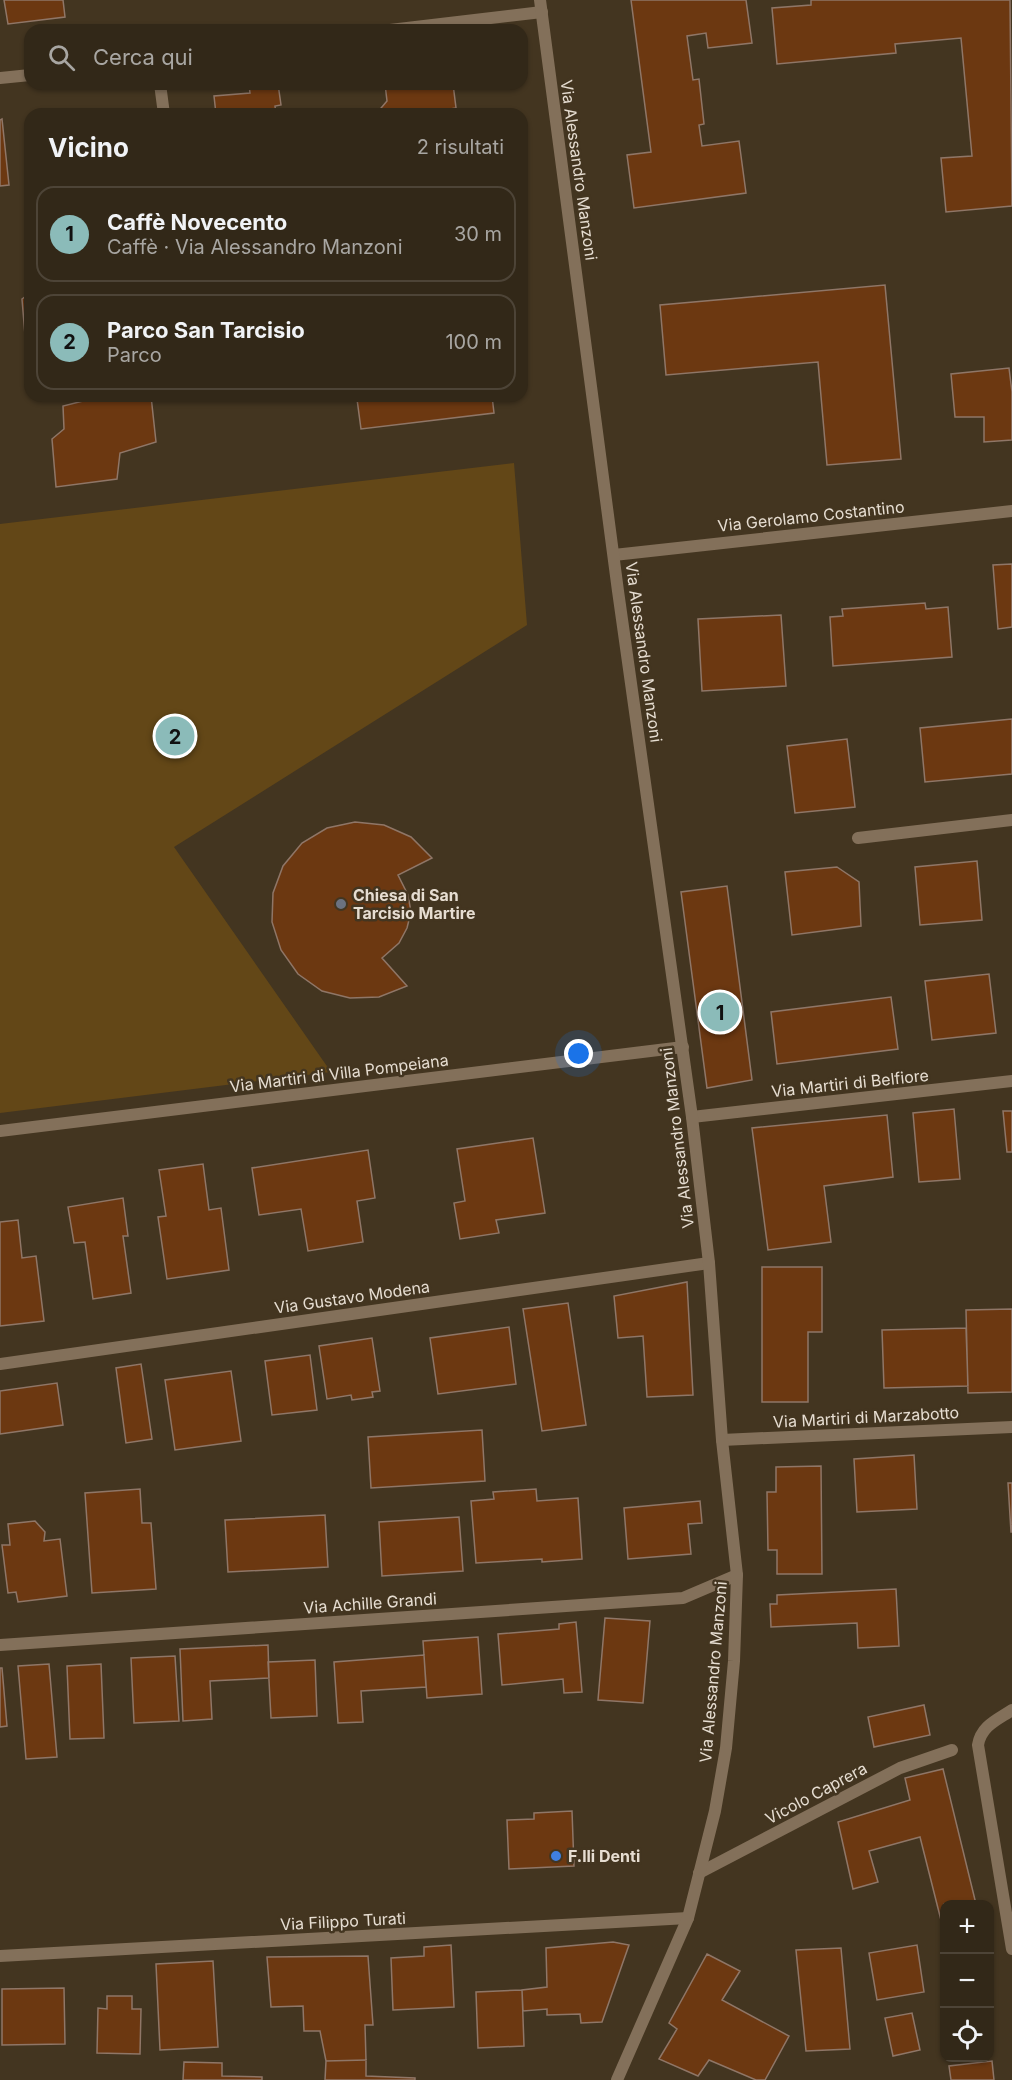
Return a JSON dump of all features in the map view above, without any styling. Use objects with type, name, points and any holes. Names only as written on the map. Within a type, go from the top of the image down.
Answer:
[{"type":"street","points":[[428,24],[541,6]]},
{"type":"street","name":"Via Alessandro Manzoni","points":[[541,6],[692,1117],[709,1263],[722,1440],[737,1575],[734,1661],[726,1748],[715,1811],[688,1918],[617,2080]]},
{"type":"street","points":[[0,78],[24,76]]},
{"type":"street","points":[[161,90],[163,108]]},
{"type":"street","name":"Via Gerolamo Costantino","points":[[614,555],[1012,511]]},
{"type":"street","points":[[858,838],[1012,820]]},
{"type":"street","name":"Via Martiri di Villa Pompeiana","points":[[0,1131],[683,1047]]},
{"type":"street","name":"Via Martiri di Belfiore","points":[[692,1117],[1012,1081]]},
{"type":"street","name":"Via Gustavo Modena","points":[[0,1364],[709,1263]]},
{"type":"street","name":"Via Martiri di Marzabotto","points":[[722,1440],[1012,1427]]},
{"type":"street","name":"Via Achille Grandi","points":[[0,1645],[683,1598],[737,1575]]},
{"type":"street","points":[[1012,1710],[985,1728],[980,1735],[978,1745],[1012,1949]]},
{"type":"street","name":"Vicolo Caprera","points":[[699,1873],[900,1768],[952,1750]]},
{"type":"street","name":"Via Filippo Turati","points":[[0,1956],[688,1918]]},
{"type":"shaded area","points":[[514,463],[527,625],[174,847],[331,1072],[0,1113],[0,524]]},
{"type":"building","points":[[4,0],[63,0],[65,17],[8,24]]},
{"type":"building","points":[[631,0],[746,0],[752,43],[708,48],[706,33],[687,36],[693,80],[699,79],[704,124],[699,125],[702,146],[739,141],[746,193],[634,208],[627,155],[651,152]]},
{"type":"building","points":[[811,0],[1010,0],[1012,206],[946,212],[941,158],[972,156],[961,38],[895,44],[896,53],[777,64],[772,8],[811,5]]},
{"type":"building","points":[[250,90],[279,90],[281,105],[275,106],[275,108],[215,108],[214,96],[250,93]]},
{"type":"building","points":[[386,90],[454,90],[456,108],[381,108],[387,101]]},
{"type":"building","points":[[2,119],[9,185],[0,186],[0,120]]},
{"type":"building","points":[[885,285],[901,459],[827,465],[818,362],[666,375],[660,305]]},
{"type":"building","points":[[24,298],[24,323],[22,299]]},
{"type":"building","points":[[1009,368],[1012,392],[1012,440],[984,442],[984,417],[955,417],[951,374]]},
{"type":"building","points":[[79,402],[152,402],[156,442],[120,453],[117,479],[56,487],[52,439],[64,429],[63,406]]},
{"type":"building","points":[[357,402],[493,402],[494,413],[361,429]]},
{"type":"building","points":[[1012,564],[1012,627],[998,629],[993,565]]},
{"type":"building","points":[[925,603],[926,609],[948,607],[952,657],[833,666],[830,617],[843,616],[842,609]]},
{"type":"building","points":[[781,615],[786,686],[702,691],[698,619]]},
{"type":"building","points":[[1012,719],[1012,774],[925,782],[920,728]]},
{"type":"building","points":[[847,739],[855,807],[795,813],[787,746]]},
{"type":"building","name":"Chiesa di San Tarcisio Martire","points":[[355,822],[384,825],[411,837],[432,858],[398,875],[408,895],[411,912],[407,928],[399,943],[382,958],[407,986],[379,997],[350,998],[322,991],[298,974],[281,950],[272,922],[273,893],[283,866],[302,843],[327,828]]},
{"type":"building","points":[[977,861],[982,920],[920,925],[915,867]]},
{"type":"building","points":[[837,867],[859,882],[861,926],[792,935],[785,872]]},
{"type":"building","points":[[727,886],[752,1080],[707,1088],[681,892]]},
{"type":"building","points":[[989,974],[996,1033],[932,1040],[925,981]]},
{"type":"building","points":[[891,997],[898,1049],[777,1064],[771,1012]]},
{"type":"building","points":[[954,1109],[960,1179],[919,1182],[913,1113]]},
{"type":"building","points":[[1003,1111],[1012,1111],[1012,1152],[1007,1152]]},
{"type":"building","points":[[887,1115],[893,1177],[824,1186],[831,1242],[768,1250],[752,1128]]},
{"type":"building","points":[[533,1138],[545,1213],[496,1220],[499,1233],[460,1239],[454,1203],[465,1201],[457,1149]]},
{"type":"building","points":[[368,1150],[375,1198],[357,1201],[363,1242],[308,1251],[301,1209],[259,1215],[252,1168]]},
{"type":"building","points":[[203,1164],[209,1210],[221,1208],[229,1270],[167,1279],[158,1217],[166,1216],[159,1170]]},
{"type":"building","points":[[123,1198],[128,1236],[123,1236],[131,1293],[93,1299],[85,1242],[74,1243],[68,1207]]},
{"type":"building","points":[[18,1220],[22,1258],[36,1256],[44,1321],[0,1326],[0,1222]]},
{"type":"building","points":[[762,1267],[822,1267],[822,1332],[808,1332],[808,1402],[762,1402]]},
{"type":"building","points":[[687,1282],[693,1395],[647,1397],[643,1336],[618,1338],[614,1296]]},
{"type":"building","points":[[568,1303],[586,1425],[542,1431],[523,1309]]},
{"type":"building","points":[[1012,1309],[1012,1392],[968,1393],[966,1310]]},
{"type":"building","points":[[509,1327],[516,1384],[438,1394],[430,1338]]},
{"type":"building","points":[[966,1328],[968,1386],[884,1388],[882,1330]]},
{"type":"building","points":[[372,1338],[380,1391],[372,1392],[373,1397],[352,1400],[351,1395],[327,1399],[319,1346]]},
{"type":"building","points":[[310,1355],[317,1410],[272,1415],[265,1361]]},
{"type":"building","points":[[141,1364],[152,1439],[126,1443],[116,1368]]},
{"type":"building","points":[[231,1371],[241,1441],[175,1450],[165,1380]]},
{"type":"building","points":[[57,1383],[63,1425],[0,1434],[0,1391]]},
{"type":"building","points":[[482,1430],[485,1481],[371,1488],[368,1437]]},
{"type":"building","points":[[914,1455],[917,1509],[857,1512],[854,1459]]},
{"type":"building","points":[[821,1466],[822,1574],[777,1574],[777,1550],[768,1550],[767,1492],[776,1492],[776,1467]]},
{"type":"building","points":[[1008,1483],[1012,1483],[1012,1532],[1011,1532]]},
{"type":"building","points":[[140,1489],[142,1523],[151,1523],[156,1589],[92,1593],[85,1493]]},
{"type":"building","points":[[536,1489],[537,1501],[578,1498],[582,1559],[476,1563],[471,1501],[494,1499],[493,1492]]},
{"type":"building","points":[[700,1501],[702,1523],[688,1524],[691,1554],[628,1559],[624,1508]]},
{"type":"building","points":[[325,1515],[328,1567],[228,1572],[225,1520]]},
{"type":"building","points":[[459,1517],[463,1571],[382,1576],[379,1522]]},
{"type":"building","points":[[35,1521],[45,1532],[44,1541],[60,1539],[67,1596],[18,1602],[16,1592],[8,1593],[2,1545],[10,1545],[8,1524]]},
{"type":"building","points":[[896,1589],[899,1646],[858,1648],[857,1623],[771,1627],[770,1604],[777,1604],[777,1595]]},
{"type":"building","points":[[605,1618],[650,1621],[643,1703],[598,1700]]},
{"type":"building","points":[[576,1622],[582,1692],[564,1693],[563,1679],[502,1685],[498,1634],[559,1629],[559,1624]]},
{"type":"building","points":[[478,1637],[482,1694],[427,1698],[423,1641]]},
{"type":"building","points":[[268,1645],[269,1678],[210,1681],[212,1719],[183,1721],[180,1649]]},
{"type":"building","points":[[424,1655],[426,1687],[361,1691],[363,1722],[338,1723],[334,1662]]},
{"type":"building","points":[[175,1656],[179,1721],[134,1723],[131,1658]]},
{"type":"building","points":[[315,1660],[317,1716],[271,1718],[268,1662]]},
{"type":"building","points":[[49,1664],[57,1757],[26,1759],[18,1666]]},
{"type":"building","points":[[101,1664],[104,1738],[70,1739],[67,1666]]},
{"type":"building","points":[[0,1668],[2,1668],[7,1726],[0,1727]]},
{"type":"building","points":[[924,1705],[930,1735],[874,1747],[868,1717]]},
{"type":"building","points":[[943,1769],[975,1900],[940,1900],[940,1916],[920,1837],[869,1851],[878,1882],[853,1889],[838,1822],[910,1800],[905,1778]]},
{"type":"building","points":[[572,1811],[574,1866],[509,1869],[507,1820],[534,1819],[534,1813]]},
{"type":"building","points":[[613,1942],[629,1945],[602,2022],[581,2023],[580,2014],[547,2015],[547,2009],[523,2011],[522,1990],[547,1987],[546,1948]]},
{"type":"building","points":[[451,1945],[454,2007],[393,2010],[391,1958],[424,1956],[424,1947]]},
{"type":"building","points":[[917,1945],[924,1992],[877,2000],[869,1953]]},
{"type":"building","points":[[841,1948],[850,2049],[806,2051],[796,1950]]},
{"type":"building","points":[[707,1954],[740,1971],[722,2000],[789,2036],[765,2080],[756,2080],[709,2060],[698,2076],[659,2059],[677,2029],[669,2023]]},
{"type":"building","points":[[368,1956],[373,2025],[365,2025],[366,2060],[326,2061],[320,2031],[304,2031],[303,2006],[271,2007],[267,1957]]},
{"type":"building","points":[[213,1961],[218,2047],[160,2050],[156,1964]]},
{"type":"building","points":[[64,1988],[65,2044],[2,2045],[2,1989]]},
{"type":"building","points":[[522,1990],[524,2046],[478,2048],[476,1992]]},
{"type":"building","points":[[107,1996],[132,1996],[132,2009],[141,2009],[140,2054],[97,2053],[98,2008],[107,2009]]},
{"type":"building","points":[[912,2013],[920,2050],[893,2056],[885,2018]]},
{"type":"building","points":[[366,2060],[366,2076],[415,2078],[415,2080],[325,2080],[326,2061]]},
{"type":"building","points":[[184,2062],[222,2063],[222,2076],[262,2077],[262,2080],[183,2080]]},
{"type":"building","points":[[992,2062],[994,2080],[951,2080],[949,2066]]},
{"type":"place","name":"Parco San Tarcisio","points":[[175,736]]},
{"type":"place","name":"Chiesa di San Tarcisio Martire","points":[[341,904]]},
{"type":"place","name":"Caffè Novecento","points":[[720,1012]]},
{"type":"place","name":"F.lli Denti","points":[[556,1856]]}]
